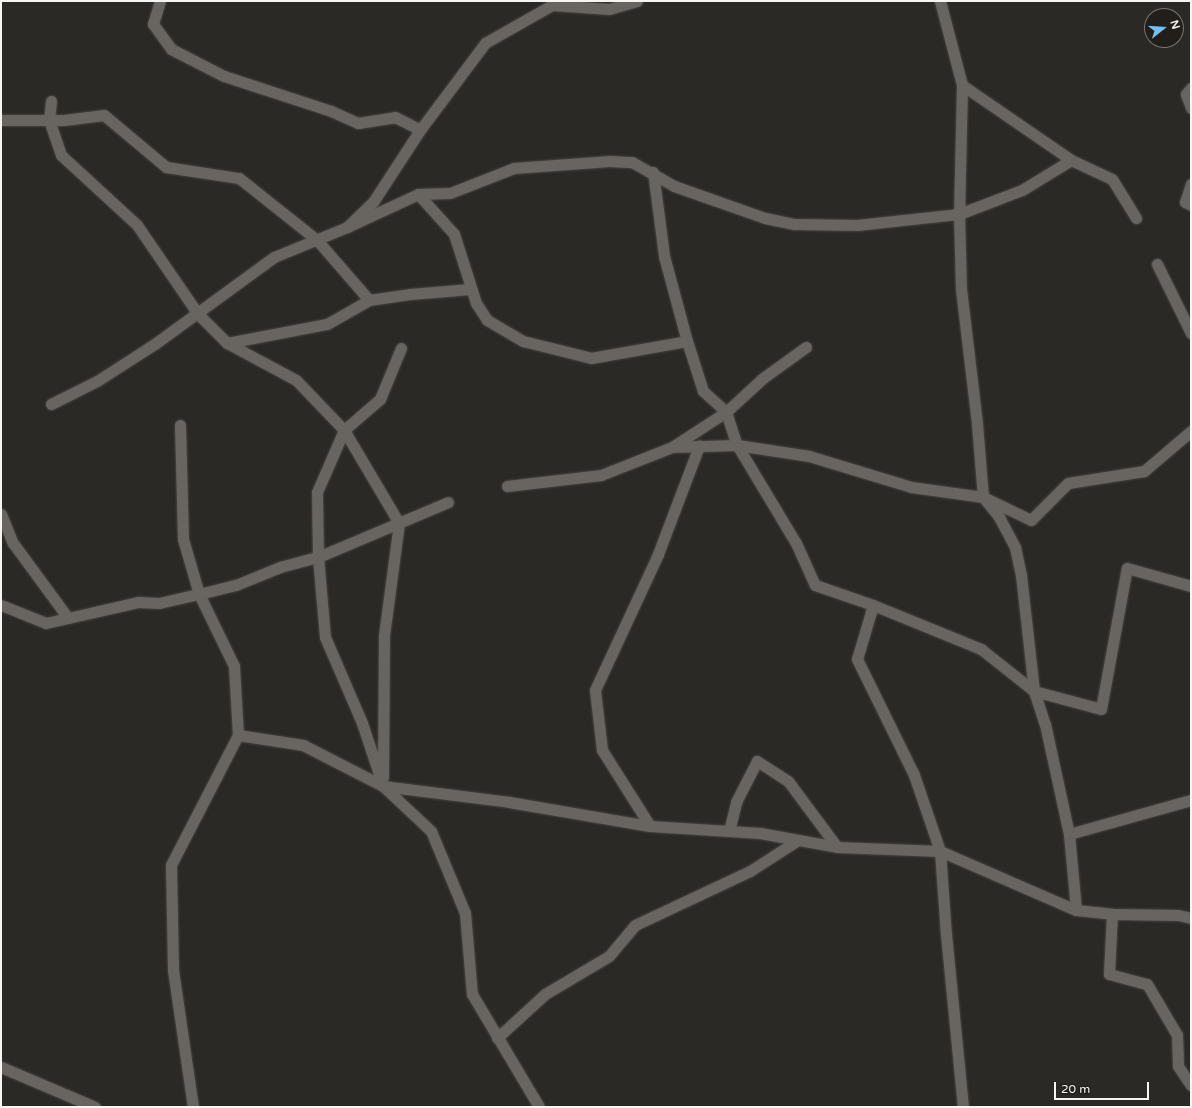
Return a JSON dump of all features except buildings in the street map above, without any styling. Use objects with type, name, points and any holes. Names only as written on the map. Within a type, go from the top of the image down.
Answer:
[{"type":"street","points":[[160,1],[153,24],[171,49],[224,76],[331,111],[358,123],[395,117],[420,130]]},
{"type":"street","points":[[347,227],[373,202],[420,130],[485,44],[552,5],[609,9],[637,1]]},
{"type":"street","points":[[940,1],[962,85],[959,214],[961,289],[977,424],[983,497],[999,518],[1015,547],[1021,575],[1034,691],[1045,724],[1069,834],[1076,910]]},
{"type":"street","points":[[962,85],[1071,160],[1112,179],[1136,218]]},
{"type":"street","points":[[1191,88],[1186,94],[1191,108]]},
{"type":"street","points":[[51,100],[50,120],[61,155],[137,225],[198,314],[227,343],[296,380],[344,430],[399,523],[384,636],[383,786]]},
{"type":"street","points":[[1,120],[50,120],[104,115],[166,167],[239,178],[317,240],[369,300]]},
{"type":"street","points":[[52,404],[97,380],[198,314],[274,257],[347,227],[418,194],[450,193],[514,168],[610,161],[632,162],[653,172],[674,186],[764,218],[794,224],[857,225],[959,214],[1022,190],[1071,160]]},
{"type":"street","points":[[653,172],[664,256],[687,341],[703,391],[726,412],[737,446],[796,543],[815,585],[873,605],[981,649],[1034,691],[1101,709],[1127,568],[1191,586]]},
{"type":"street","points":[[1191,184],[1185,202],[1191,205]]},
{"type":"street","points":[[418,194],[454,234],[476,303],[487,320],[523,341],[591,358],[687,341]]},
{"type":"street","points":[[1157,264],[1191,333]]},
{"type":"street","points":[[227,343],[327,324],[369,300],[410,294],[471,289]]},
{"type":"street","points":[[507,486],[601,475],[672,447],[726,412],[763,378],[806,347]]},
{"type":"street","points":[[383,786],[362,722],[325,637],[318,557],[317,492],[344,430],[380,399],[401,348]]},
{"type":"street","points":[[180,424],[183,539],[199,594],[234,666],[238,735],[171,865],[173,970],[192,1107]]},
{"type":"street","points":[[672,447],[737,446],[810,456],[911,487],[983,497],[1031,520],[1068,483],[1144,471],[1191,431]]},
{"type":"street","points":[[650,826],[602,750],[595,690],[658,554],[699,446]]},
{"type":"street","points":[[1,605],[46,623],[138,602],[159,603],[199,594],[236,585],[280,567],[318,557],[448,502]]},
{"type":"street","points":[[1,514],[13,543],[68,618]]},
{"type":"street","points":[[873,605],[857,659],[914,775],[940,850],[963,1107]]},
{"type":"street","points":[[238,735],[304,745],[383,786],[431,831],[465,913],[472,994],[539,1107]]},
{"type":"street","points":[[729,831],[736,802],[757,761],[788,781],[836,847]]},
{"type":"street","points":[[383,786],[509,802],[650,826],[760,833],[836,847],[940,850],[1076,910],[1112,914],[1178,915],[1191,918]]},
{"type":"street","points":[[1069,834],[1191,800]]},
{"type":"street","points":[[497,1038],[545,994],[609,956],[635,925],[750,871],[798,840]]},
{"type":"street","points":[[1112,914],[1109,974],[1147,984],[1177,1035],[1178,1066],[1191,1085]]},
{"type":"street","points":[[1,1067],[95,1107]]}]
